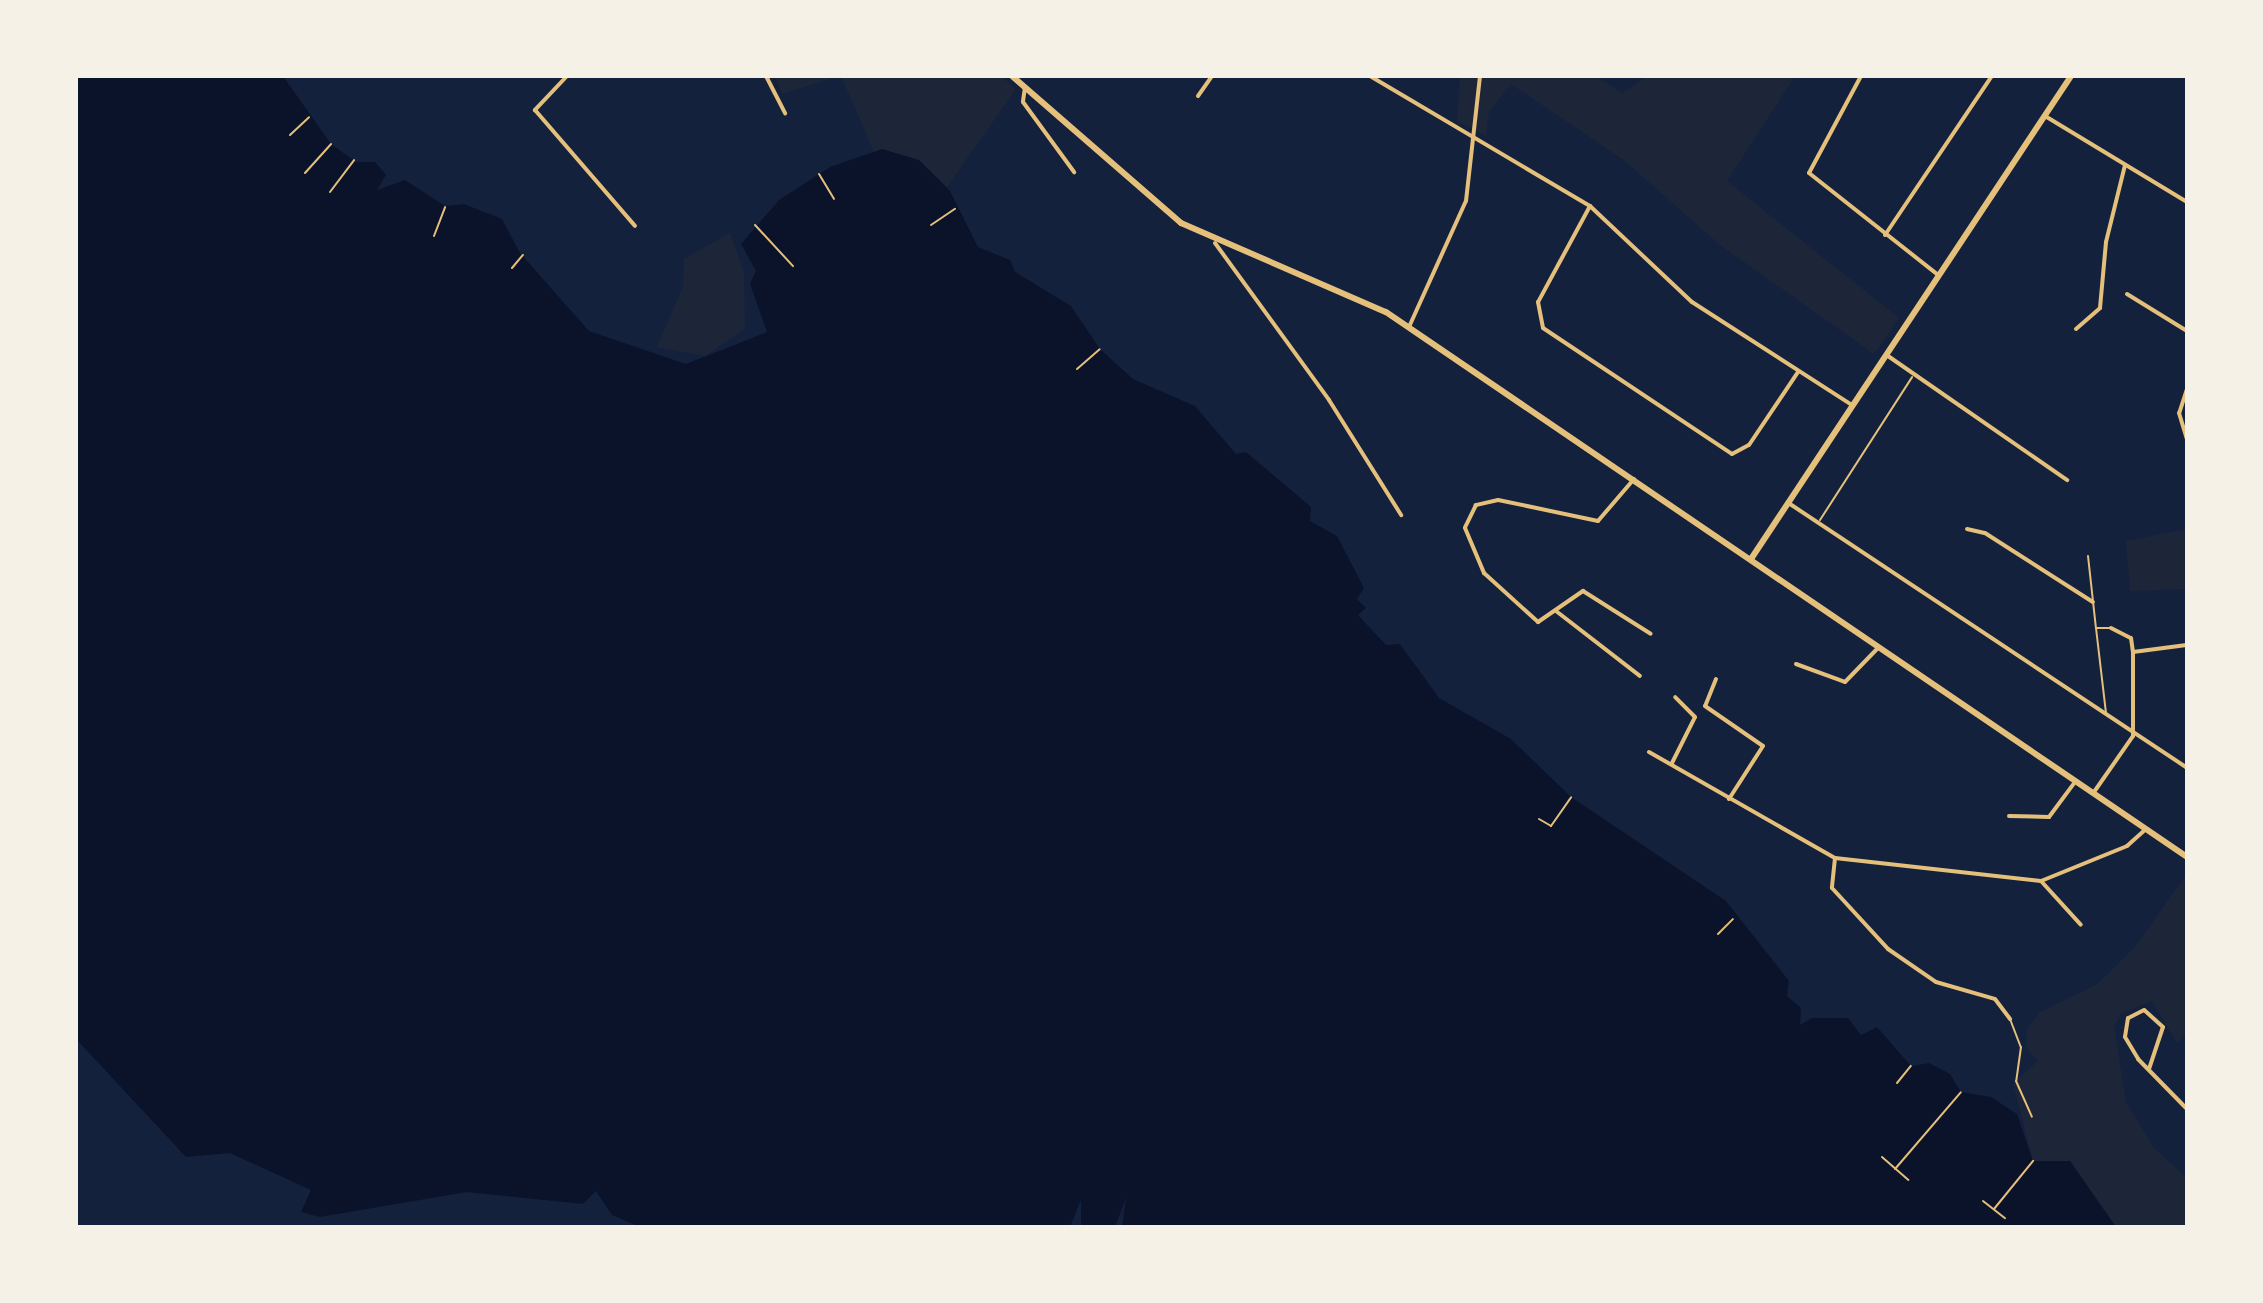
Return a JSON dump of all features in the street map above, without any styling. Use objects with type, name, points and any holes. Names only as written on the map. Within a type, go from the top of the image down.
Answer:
[{"type":"main road","points":[[1012,76],[1163,210],[1215,243],[1351,294],[1409,327],[2187,857]]},
{"type":"main road","points":[[1751,559],[2071,76]]},
{"type":"street","points":[[397,76],[423,76]]},
{"type":"street","points":[[567,76],[535,110],[635,226]]},
{"type":"street","points":[[766,76],[785,113]]},
{"type":"street","points":[[1198,96],[1212,76]]},
{"type":"street","points":[[1370,76],[1590,206],[1692,302],[1854,407]]},
{"type":"street","points":[[1409,327],[1452,244],[1478,140],[1480,76]]},
{"type":"street","points":[[1861,76],[1808,168],[1815,183],[1940,277]]},
{"type":"street","points":[[1885,235],[1992,76]]},
{"type":"street","points":[[1025,87],[1023,102],[1074,172]]},
{"type":"street","points":[[2045,116],[2187,202]]},
{"type":"street","points":[[2076,329],[2100,308],[2106,242],[2125,165]]},
{"type":"street","points":[[1590,206],[1538,302],[1543,328],[1732,454],[1749,445],[1798,371]]},
{"type":"street","points":[[1215,243],[1329,400],[1401,515]]},
{"type":"street","points":[[2127,294],[2187,331]]},
{"type":"street","points":[[1888,356],[1912,377],[2067,480]]},
{"type":"street","points":[[2187,389],[2179,413],[2187,439]]},
{"type":"street","points":[[1634,479],[1598,521],[1498,500],[1476,505],[1467,517],[1484,573],[1538,622],[1583,591],[1651,634]]},
{"type":"street","points":[[1790,504],[2106,713],[2133,736],[2187,768]]},
{"type":"street","points":[[1967,529],[1985,533],[2093,602]]},
{"type":"street","points":[[1556,611],[1640,676]]},
{"type":"street","points":[[2094,792],[2133,736],[2131,638],[2111,628]]},
{"type":"street","points":[[2133,652],[2187,645]]},
{"type":"street","points":[[1796,664],[1845,682],[1880,646]]},
{"type":"street","points":[[1716,679],[1705,706],[1763,746],[1729,799]]},
{"type":"street","points":[[1672,763],[1695,717],[1675,697]]},
{"type":"street","points":[[1649,752],[1835,858],[2041,881],[2127,846],[2147,828]]},
{"type":"street","points":[[2009,816],[2049,817],[2076,780]]},
{"type":"street","points":[[1835,858],[1832,888],[1888,949],[1936,982],[1995,999],[2010,1019]]},
{"type":"street","points":[[2041,881],[2081,925]]},
{"type":"street","points":[[2149,1069],[2163,1027],[2144,1010],[2124,1027],[2149,1069],[2187,1109]]},
{"type":"lane","points":[[1819,522],[1912,377]]},
{"type":"lane","points":[[2088,556],[2106,713]]},
{"type":"lane","points":[[2096,628],[2111,628]]},
{"type":"lane","points":[[2010,1019],[2021,1047],[2016,1081],[2032,1117]]},
{"type":"path","points":[[290,135],[309,117]]},
{"type":"path","points":[[305,173],[331,144]]},
{"type":"path","points":[[330,192],[354,160]]},
{"type":"path","points":[[819,174],[834,199]]},
{"type":"path","points":[[434,236],[445,207]]},
{"type":"path","points":[[931,225],[955,209]]},
{"type":"path","points":[[755,225],[793,266]]},
{"type":"path","points":[[512,268],[523,255]]},
{"type":"path","points":[[1077,369],[1100,349]]},
{"type":"path","points":[[1539,819],[1551,826],[1571,797]]},
{"type":"path","points":[[1718,934],[1733,919]]},
{"type":"path","points":[[1897,1083],[1911,1066]]},
{"type":"path","points":[[1895,1169],[1961,1092]]},
{"type":"path","points":[[1882,1157],[1908,1180]]},
{"type":"path","points":[[1994,1209],[2033,1161]]},
{"type":"path","points":[[1983,1201],[2005,1218]]},
{"type":"shaded area","points":[[76,76],[283,76],[331,144],[356,162],[375,162],[386,175],[377,190],[405,180],[445,206],[464,204],[502,219],[520,253],[589,331],[686,364],[767,332],[750,284],[756,271],[741,244],[779,200],[830,167],[882,149],[919,160],[950,191],[978,247],[1010,260],[1015,272],[1071,306],[1100,349],[1133,379],[1195,406],[1236,454],[1246,452],[1311,507],[1310,521],[1337,536],[1364,588],[1357,599],[1366,608],[1358,615],[1386,645],[1400,644],[1439,698],[1511,739],[1571,797],[1726,901],[1789,981],[1787,996],[1801,1008],[1800,1025],[1812,1018],[1848,1018],[1861,1035],[1877,1027],[1911,1066],[1929,1063],[1950,1074],[1961,1092],[1991,1097],[2017,1114],[2033,1161],[2070,1161],[2116,1227],[1122,1227],[1126,1198],[1115,1227],[1081,1227],[1081,1200],[1070,1227],[640,1227],[612,1215],[596,1191],[583,1204],[467,1192],[320,1217],[301,1212],[311,1190],[230,1153],[186,1157],[76,1039]]},
{"type":"shaded area","points":[[775,76],[840,76],[782,94]]},
{"type":"shaded area","points":[[841,76],[1001,76],[1016,89],[947,187],[919,160],[874,152]]},
{"type":"shaded area","points":[[1460,76],[1595,76],[1622,93],[1647,76],[1795,76],[1727,181],[1899,318],[1874,354],[1720,245],[1625,161],[1511,84],[1489,112],[1486,136],[1457,121]]},
{"type":"shaded area","points":[[730,233],[744,272],[745,329],[705,356],[657,347],[683,287],[684,259]]},
{"type":"shaded area","points":[[2187,529],[2187,589],[2130,591],[2126,541]]},
{"type":"shaded area","points":[[2187,873],[2187,1033],[2177,1043],[2152,1001],[2122,1013],[2114,1026],[2126,1102],[2154,1148],[2187,1178],[2187,1227],[2116,1227],[2070,1161],[2033,1161],[2013,1083],[2038,1061],[2027,1048],[2027,1029],[2040,1012],[2096,985],[2136,946]]}]
